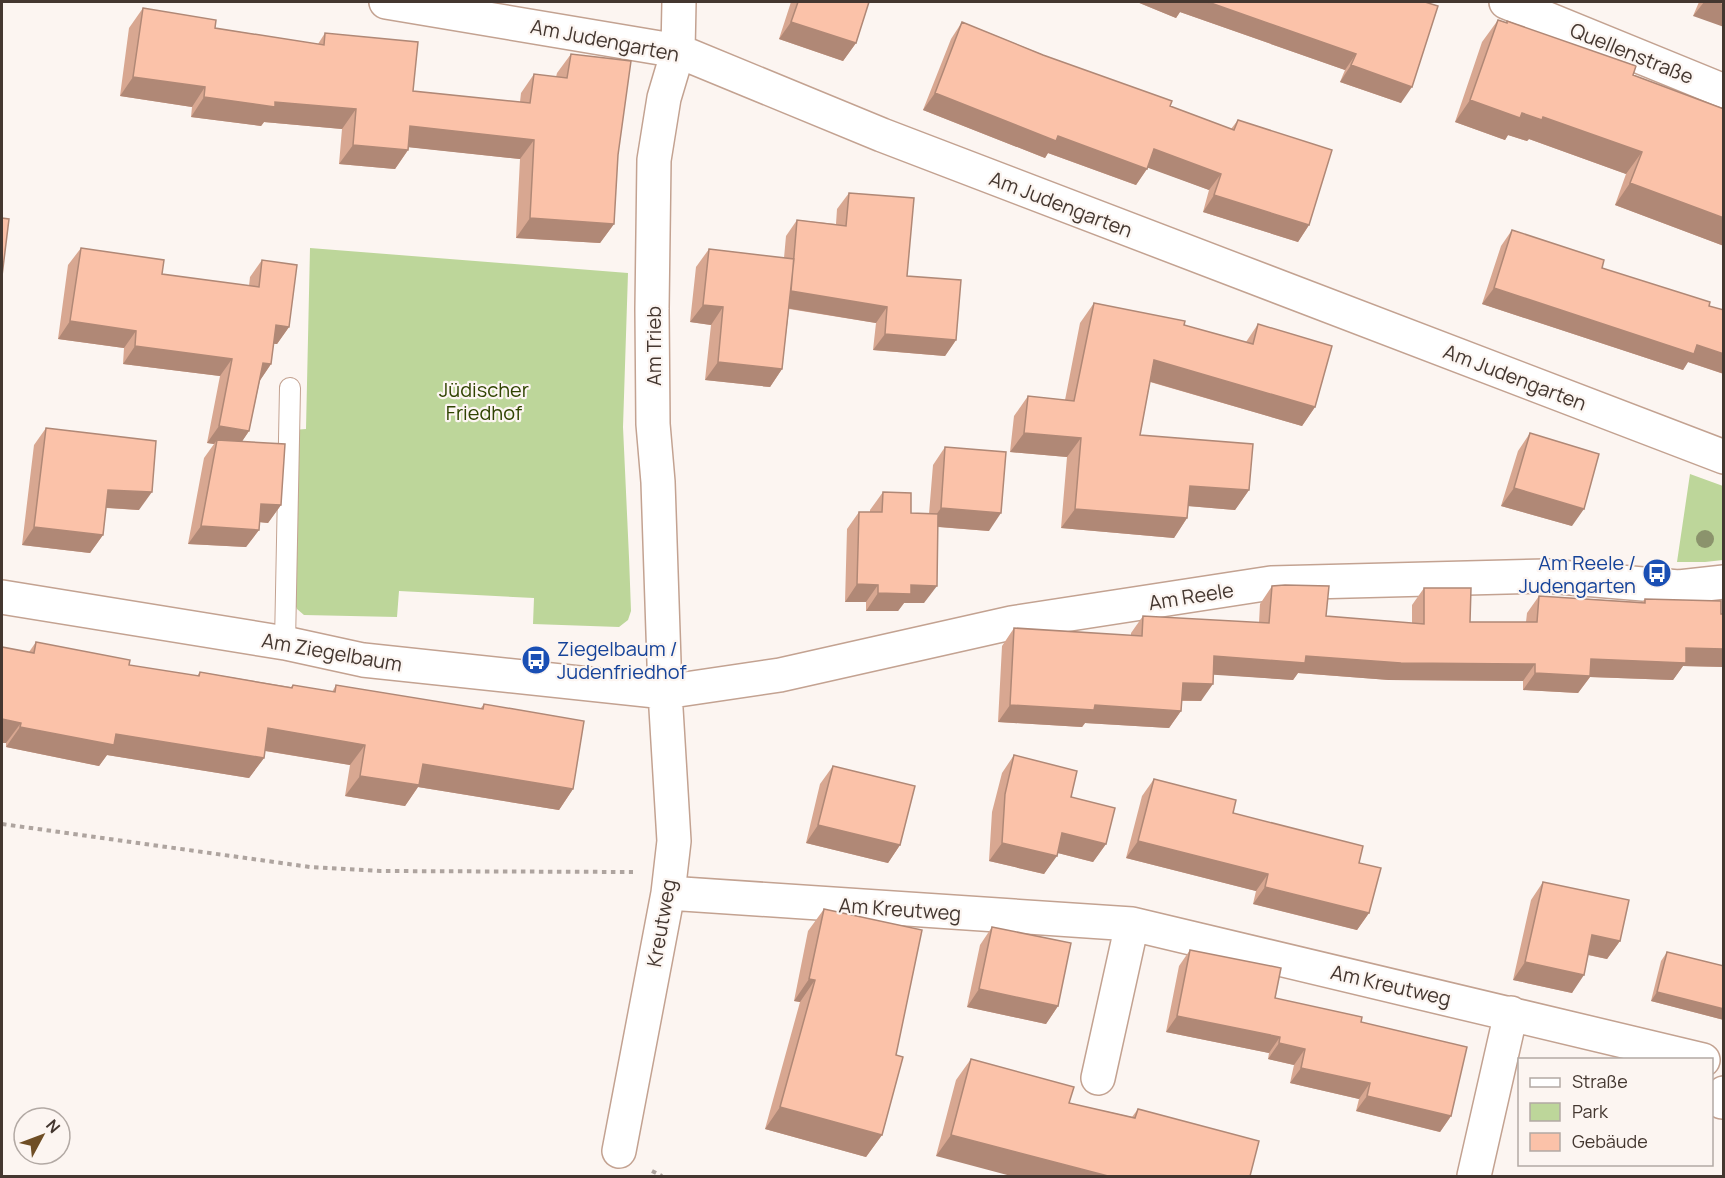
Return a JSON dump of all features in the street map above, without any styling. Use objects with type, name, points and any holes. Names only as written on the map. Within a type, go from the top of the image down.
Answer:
[{"type":"street","name":"Am Judengarten","points":[[386,2],[678,51],[893,139],[1724,457]]},
{"type":"street","name":"Am Trieb","points":[[665,692],[658,482],[653,423],[654,160],[664,98],[678,51],[679,2]]},
{"type":"street","name":"Quellenstraße","points":[[1506,2],[1724,91]]},
{"type":"street","name":"Am Reele","points":[[665,692],[780,675],[1011,623],[1271,583],[1547,576],[1679,587],[1724,582]]},
{"type":"street","name":"Am Ziegelbaum","points":[[2,597],[285,643],[363,660],[665,692]]},
{"type":"street","name":"Kreutweg","points":[[619,1151],[669,883],[674,841],[665,692]]},
{"type":"street","name":"Am Kreutweg","points":[[669,883],[1132,924],[1699,1058]]},
{"type":"street","points":[[1098,1078],[1132,924]]},
{"type":"street","points":[[1474,1176],[1511,1013]]},
{"type":"lane","points":[[285,643],[290,388]]},
{"type":"path","points":[[2,824],[310,867],[669,883]]},
{"type":"green space","name":"Jüdischer Friedhof","points":[[310,248],[628,273],[623,427],[631,611],[628,620],[619,627],[533,624],[534,598],[399,591],[397,617],[304,615],[297,609],[294,602],[293,430],[306,429]]},
{"type":"green space","points":[[1690,474],[1723,486],[1723,560],[1677,562]]},
{"type":"building","points":[[798,2],[869,2],[856,43],[791,22]]},
{"type":"building","points":[[1208,2],[1425,2],[1438,6],[1412,87],[1351,65],[1356,54]]},
{"type":"building","points":[[143,8],[216,20],[215,28],[324,45],[325,33],[418,42],[413,91],[530,103],[534,74],[567,78],[571,54],[631,61],[618,155],[614,224],[530,218],[534,140],[410,126],[408,150],[353,145],[356,109],[275,102],[275,107],[204,97],[205,87],[133,77]]},
{"type":"building","points":[[1498,20],[1507,23],[1507,21],[1636,66],[1633,75],[1724,109],[1724,218],[1630,183],[1642,152],[1543,117],[1542,120],[1522,113],[1520,118],[1470,100]]},
{"type":"building","points":[[962,22],[1043,55],[1172,101],[1170,106],[1234,130],[1238,120],[1332,150],[1309,225],[1214,195],[1221,174],[1154,149],[1147,169],[1058,136],[1056,141],[935,93]]},
{"type":"building","points":[[849,193],[914,198],[907,276],[961,280],[956,340],[885,334],[887,307],[791,291],[797,220],[846,226]]},
{"type":"building","points":[[2,218],[9,219],[2,276]]},
{"type":"building","points":[[1512,230],[1604,260],[1602,268],[1710,302],[1709,306],[1724,310],[1724,354],[1697,345],[1694,354],[1494,288]]},
{"type":"building","points":[[81,248],[164,260],[162,274],[259,287],[262,260],[297,265],[289,327],[276,325],[271,364],[263,363],[249,431],[219,426],[232,359],[135,346],[136,331],[70,321]]},
{"type":"building","points":[[709,249],[794,259],[782,369],[718,362],[723,307],[703,305]]},
{"type":"building","points":[[1094,303],[1185,321],[1184,325],[1253,344],[1258,324],[1332,346],[1315,407],[1154,360],[1140,435],[1253,444],[1249,490],[1190,486],[1187,518],[1075,509],[1081,438],[1024,433],[1028,396],[1074,401]]},
{"type":"building","points":[[46,428],[156,441],[152,492],[108,490],[103,535],[34,527]]},
{"type":"building","points":[[1530,433],[1599,454],[1584,509],[1514,488]]},
{"type":"building","points":[[217,440],[285,444],[281,505],[261,504],[259,530],[201,526]]},
{"type":"building","points":[[945,447],[1006,452],[1001,513],[941,508]]},
{"type":"building","points":[[883,492],[911,493],[911,513],[938,514],[937,586],[911,585],[911,594],[878,593],[878,585],[857,584],[859,512],[882,512]]},
{"type":"building","points":[[1272,586],[1329,586],[1326,616],[1424,624],[1424,588],[1471,588],[1470,622],[1537,622],[1539,596],[1645,603],[1645,599],[1721,601],[1721,614],[1724,614],[1724,649],[1686,648],[1686,663],[1591,659],[1590,676],[1535,673],[1535,664],[1401,663],[1306,656],[1305,663],[1214,656],[1213,684],[1183,683],[1181,711],[1095,705],[1094,710],[1010,705],[1014,628],[1142,636],[1143,616],[1269,623]]},
{"type":"building","points":[[36,642],[130,660],[129,665],[199,676],[200,672],[292,688],[293,685],[335,692],[336,685],[483,709],[484,704],[584,721],[573,789],[423,764],[419,785],[360,776],[365,745],[268,728],[264,758],[116,734],[114,745],[20,727],[21,723],[2,719],[2,647],[34,653]]},
{"type":"building","points":[[1014,755],[1077,771],[1071,797],[1115,808],[1106,844],[1062,833],[1057,856],[1002,843],[1005,794]]},
{"type":"building","points":[[833,766],[915,786],[900,845],[818,825]]},
{"type":"building","points":[[1154,779],[1236,800],[1233,813],[1363,846],[1359,863],[1381,868],[1369,913],[1265,887],[1268,874],[1138,841]]},
{"type":"building","points":[[1543,882],[1629,900],[1620,941],[1592,935],[1584,975],[1525,962]]},
{"type":"building","points":[[824,909],[922,930],[896,1055],[903,1057],[882,1135],[780,1107],[815,980],[809,979]]},
{"type":"building","points":[[992,927],[1071,943],[1058,1006],[979,989]]},
{"type":"building","points":[[1190,950],[1281,968],[1275,998],[1362,1017],[1361,1022],[1467,1047],[1451,1116],[1367,1096],[1370,1083],[1301,1068],[1305,1049],[1279,1043],[1280,1037],[1177,1016]]},
{"type":"building","points":[[1667,952],[1724,966],[1724,1009],[1657,992]]},
{"type":"building","points":[[971,1059],[1074,1087],[1069,1103],[1135,1118],[1138,1109],[1259,1141],[1250,1176],[1108,1176],[951,1135]]},
{"type":"place","name":"Am Reele / Judengarten","points":[[1657,573]]},
{"type":"place","name":"Ziegelbaum / Judenfriedhof","points":[[536,660]]}]
